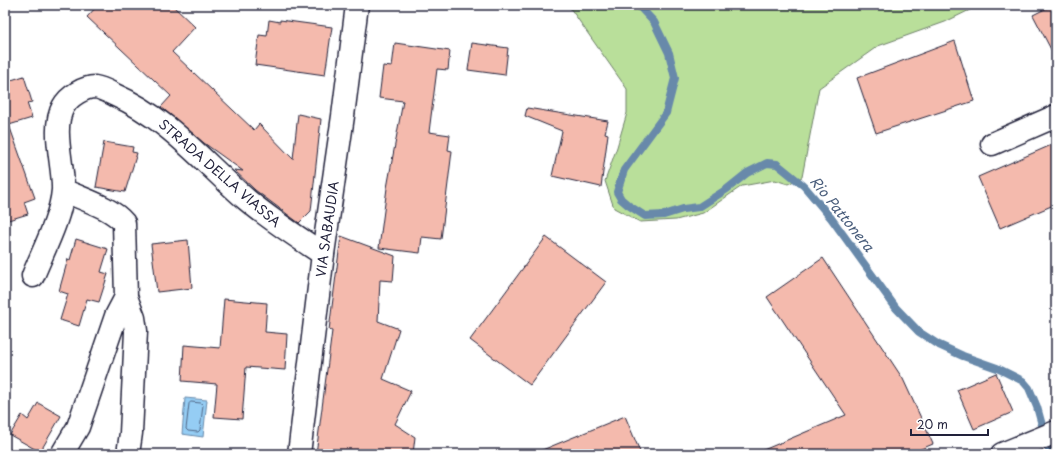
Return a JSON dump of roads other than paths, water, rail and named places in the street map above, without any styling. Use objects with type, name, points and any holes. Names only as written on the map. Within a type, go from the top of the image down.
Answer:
[{"type":"street","name":"VIA SABAUDIA","points":[[298,454],[323,254],[357,5]]},
{"type":"street","name":"STRADA DELLA VIASSA","points":[[33,276],[58,214],[63,190],[58,125],[60,113],[64,105],[77,93],[85,88],[97,87],[124,98],[160,121],[268,217],[323,254]]},
{"type":"street","points":[[992,144],[1056,116]]},
{"type":"street","points":[[63,190],[108,210],[119,217],[124,223],[126,297],[134,318],[136,331],[131,433],[128,454]]},
{"type":"street","points":[[62,454],[78,427],[116,316],[126,297]]},
{"type":"street","points":[[1008,452],[1056,432]]},
{"type":"water","points":[[185,398],[207,400],[203,437],[182,434]]},
{"type":"waterway","name":"Rio Pattonera","points":[[638,5],[654,22],[669,53],[675,78],[666,113],[624,170],[617,192],[621,199],[645,216],[664,215],[683,209],[699,207],[727,189],[747,173],[767,163],[777,164],[804,186],[831,218],[896,308],[919,332],[939,345],[963,356],[997,368],[1023,381],[1029,388],[1037,407],[1050,454]]}]
